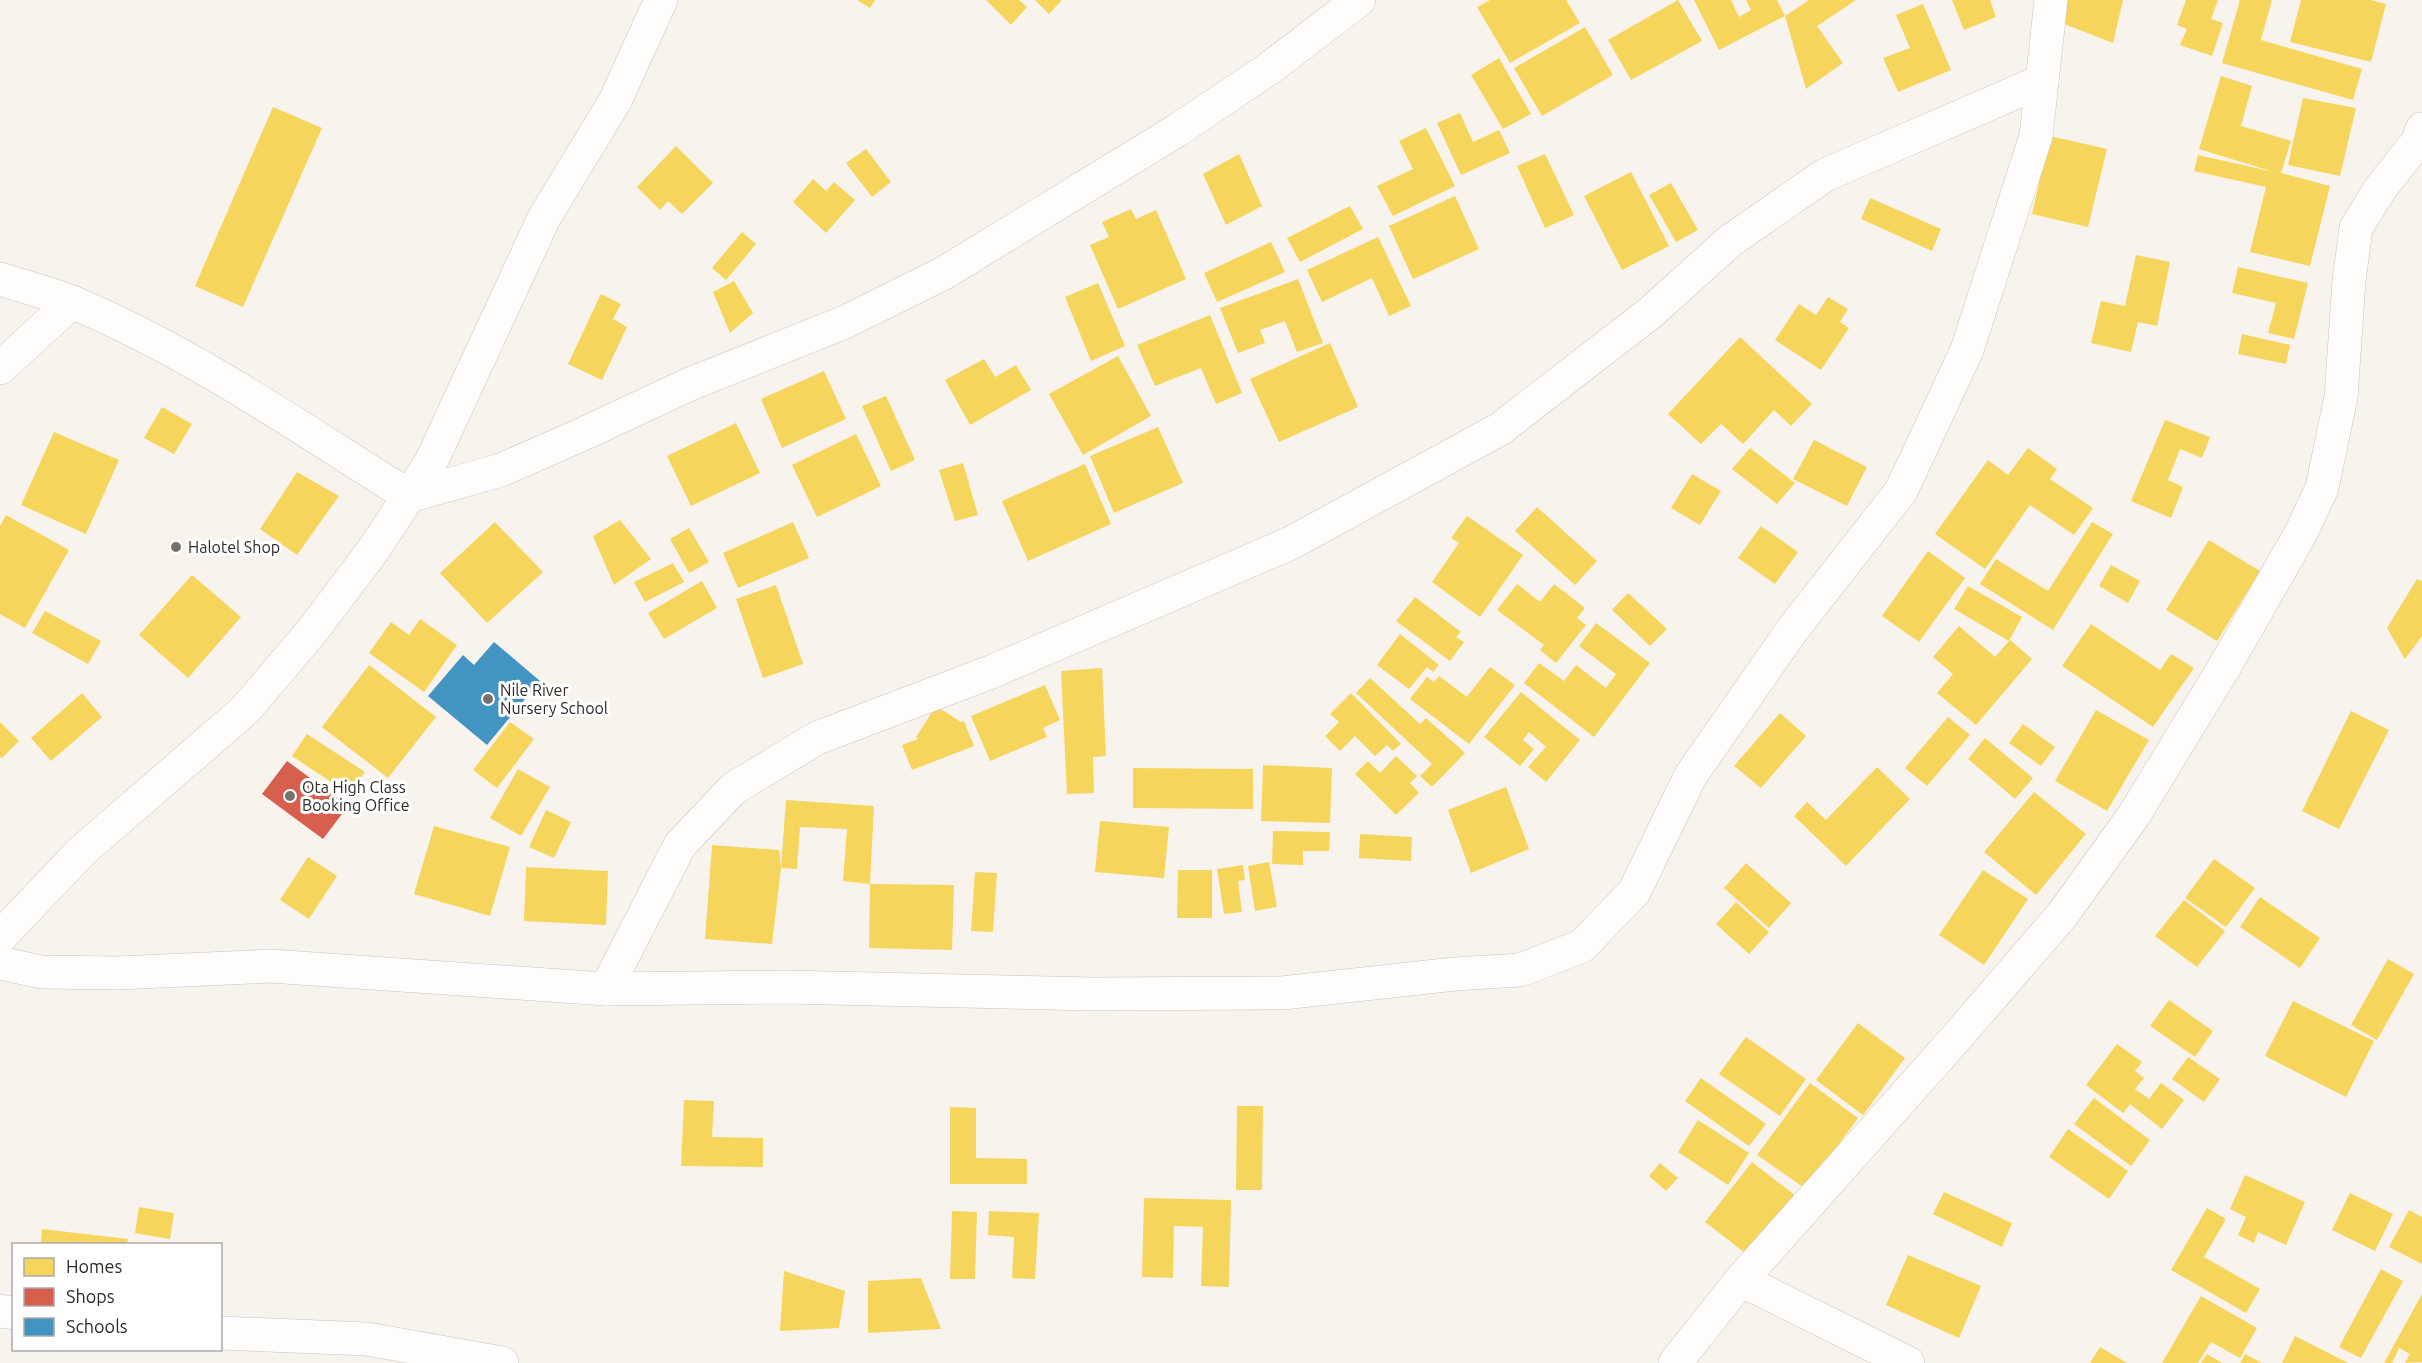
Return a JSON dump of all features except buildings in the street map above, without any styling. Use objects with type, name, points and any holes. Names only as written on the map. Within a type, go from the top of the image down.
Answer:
[{"type":"street","points":[[0,937],[82,851],[245,710],[313,630],[374,549],[431,462],[544,218],[615,101],[662,0]]},
{"type":"street","points":[[0,279],[72,302],[123,325],[210,372],[409,496],[501,470],[711,374],[845,322],[944,273],[1176,130],[1267,70],[1359,0]]},
{"type":"street","points":[[0,963],[41,972],[118,973],[270,966],[606,989],[787,987],[1093,994],[1282,993],[1455,974],[1520,970],[1582,946],[1634,892],[1690,775],[1793,629],[1901,491],[1967,350],[2036,136],[2050,0]]},
{"type":"street","points":[[606,989],[680,845],[734,788],[817,738],[992,672],[1291,543],[1500,429],[1650,313],[1730,241],[1825,175],[2042,81]]},
{"type":"street","points":[[1675,1363],[1741,1280],[2064,914],[2134,814],[2222,672],[2301,533],[2322,488],[2341,397],[2349,281],[2356,228],[2380,189],[2418,141],[2422,129]]},
{"type":"street","points":[[0,368],[72,302]]},
{"type":"street","points":[[1741,1280],[1908,1363]]},
{"type":"street","points":[[222,1333],[368,1339],[502,1363]]},
{"type":"place","name":"Halotel Shop","points":[[176,547]]},
{"type":"place","name":"Nile River Nursery School","points":[[488,699]]},
{"type":"place","name":"Ota High Class Booking Office","points":[[290,796]]}]
